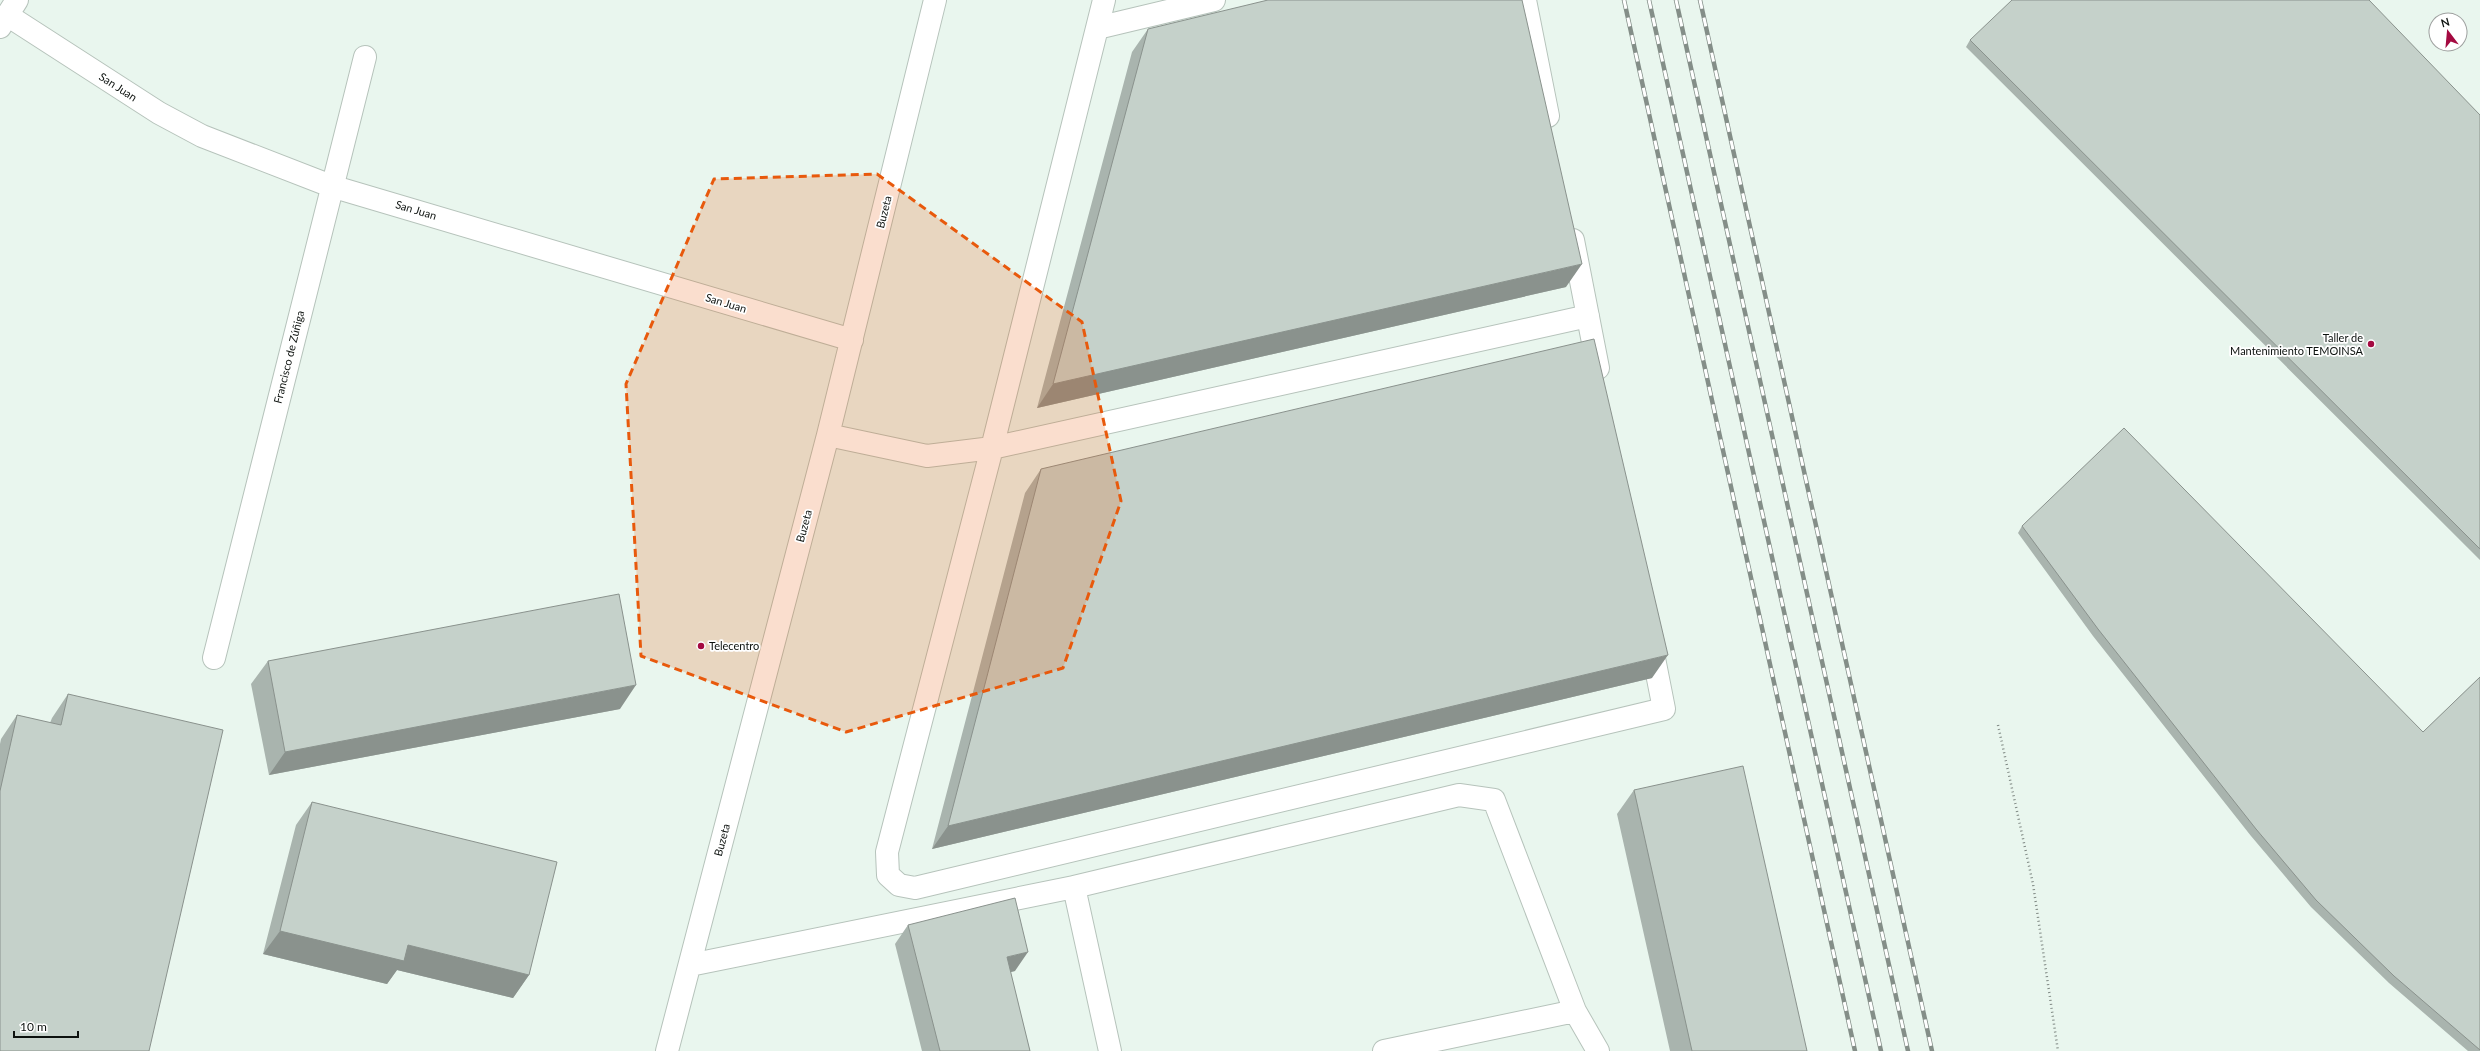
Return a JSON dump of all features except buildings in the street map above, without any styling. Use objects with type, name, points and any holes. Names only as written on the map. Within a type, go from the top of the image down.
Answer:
[{"type":"street","name":"Buzeta","points":[[667,1051],[828,435],[936,0]]},
{"type":"street","points":[[1104,0],[992,448],[887,852],[888,875],[899,885],[915,888],[1664,709],[1647,622]]},
{"type":"street","points":[[1097,28],[1214,0]]},
{"type":"street","points":[[1525,0],[1553,139]]},
{"type":"street","name":"San Juan","points":[[8,14],[152,109],[202,136],[331,186],[852,340]]},
{"type":"street","name":"Francisco de Zúñiga","points":[[214,658],[331,186],[365,57]]},
{"type":"street","points":[[1570,224],[1602,387]]},
{"type":"street","points":[[828,435],[927,456],[992,448],[1588,316]]},
{"type":"street","points":[[690,965],[1074,887],[1459,795],[1494,800],[1575,1011],[1598,1051]]},
{"type":"street","points":[[1074,887],[1110,1051]]},
{"type":"street","points":[[1384,1051],[1575,1011]]},
{"type":"path","points":[[1998,724],[2033,884],[2058,1051]]},
{"type":"highlighted area","points":[[877,174],[1082,322],[1121,501],[1063,668],[846,732],[641,656],[626,384],[714,179]]},
{"type":"railway","points":[[1624,0],[1855,1051]]},
{"type":"railway","points":[[1649,0],[1881,1051]]},
{"type":"railway","points":[[1676,0],[1908,1051]]},
{"type":"railway","points":[[1700,0],[1932,1051]]},
{"type":"place","name":"Taller de Mantenimiento TEMOINSA","points":[[2371,344]]},
{"type":"place","name":"Telecentro","points":[[701,646]]}]
